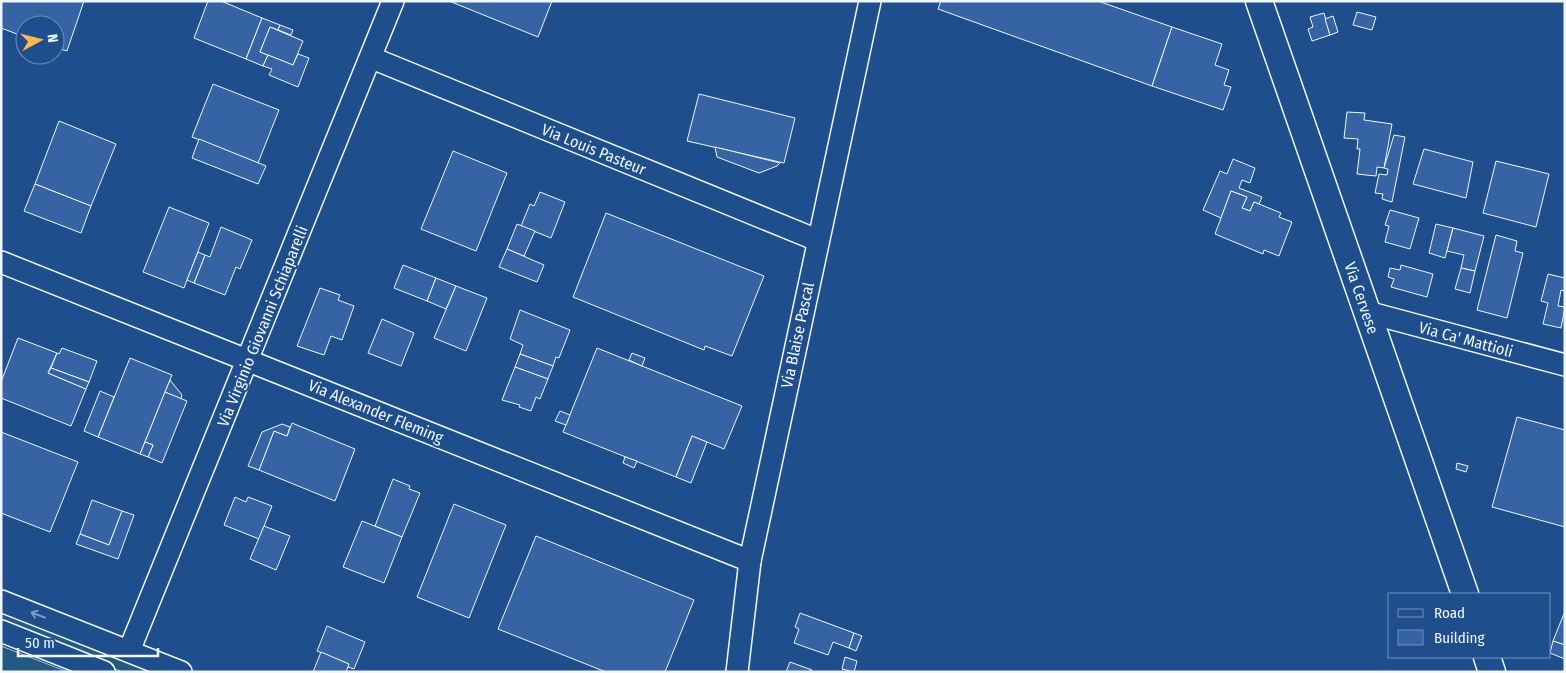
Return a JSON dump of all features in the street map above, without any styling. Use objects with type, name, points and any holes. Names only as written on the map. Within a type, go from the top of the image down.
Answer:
[{"type":"main road","name":"Via Cervese","points":[[1259,1],[1465,593]]},
{"type":"main road","points":[[1487,658],[1492,672]]},
{"type":"street","name":"Via Virginio Giovanni Schiaparelli","points":[[129,651],[372,58],[393,1]]},
{"type":"street","name":"Via Blaise Pascal","points":[[737,672],[750,561],[817,240],[870,1]]},
{"type":"street","name":"Via Louis Pasteur","points":[[372,58],[817,240]]},
{"type":"street","name":"Via Alexander Fleming","points":[[1,262],[750,561]]},
{"type":"street","name":"Via Ca' Mattioli","points":[[1367,312],[1565,365]]},
{"type":"street","points":[[1,600],[181,672]]},
{"type":"street","points":[[1,632],[104,672]]},
{"type":"shaded area","points":[[1,612],[150,672],[123,672],[1,623]]},
{"type":"shaded area","points":[[1,646],[68,672],[1,672]]},
{"type":"building","points":[[1,1],[84,1],[67,51],[65,50],[65,15],[15,15],[15,33],[1,28]]},
{"type":"building","points":[[208,1],[221,1],[262,18],[246,59],[194,38]]},
{"type":"building","points":[[449,1],[552,1],[538,37]]},
{"type":"building","points":[[941,1],[1098,1],[1172,27],[1152,86],[938,9]]},
{"type":"building","points":[[1357,12],[1376,17],[1372,30],[1353,25]]},
{"type":"building","points":[[1324,13],[1330,35],[1312,41],[1308,29],[1313,27],[1310,17]]},
{"type":"building","points":[[1333,16],[1338,32],[1330,35],[1325,19]]},
{"type":"building","points":[[262,18],[280,25],[278,30],[270,27],[260,52],[268,55],[263,66],[246,59]]},
{"type":"building","points":[[280,25],[293,30],[291,35],[278,30]]},
{"type":"building","points":[[270,27],[303,41],[293,65],[260,52]]},
{"type":"building","points":[[1172,27],[1222,44],[1215,65],[1229,70],[1224,85],[1231,87],[1223,110],[1152,86]]},
{"type":"building","points":[[298,54],[309,58],[298,87],[269,75],[272,69],[263,66],[268,55],[293,65]]},
{"type":"building","points":[[213,84],[279,110],[258,163],[192,137]]},
{"type":"building","points":[[699,94],[795,118],[784,163],[687,141]]},
{"type":"building","points":[[1347,112],[1365,113],[1364,120],[1392,124],[1384,168],[1377,167],[1376,176],[1357,174],[1360,149],[1357,149],[1358,139],[1344,138]]},
{"type":"building","points":[[59,121],[116,144],[91,206],[35,184]]},
{"type":"building","points":[[1394,135],[1405,137],[1392,202],[1382,199],[1383,194],[1375,193],[1379,174],[1387,175],[1388,169],[1384,168]]},
{"type":"building","points":[[199,139],[266,166],[258,184],[192,158]]},
{"type":"building","points":[[715,147],[780,163],[759,173],[717,157]]},
{"type":"building","points":[[1424,149],[1473,162],[1466,198],[1413,184]]},
{"type":"building","points":[[453,151],[507,173],[476,251],[421,229]]},
{"type":"building","points":[[1233,159],[1255,168],[1250,183],[1242,180],[1239,188],[1262,197],[1259,204],[1254,202],[1250,211],[1242,208],[1247,197],[1231,191],[1221,218],[1203,210],[1220,171],[1227,174]]},
{"type":"building","points":[[1496,161],[1549,174],[1536,227],[1483,213]]},
{"type":"building","points":[[35,184],[91,206],[81,233],[24,211]]},
{"type":"building","points":[[1231,191],[1247,197],[1242,208],[1250,211],[1254,202],[1281,213],[1279,217],[1292,222],[1279,256],[1264,250],[1263,254],[1215,234]]},
{"type":"building","points":[[540,192],[565,202],[551,238],[521,226],[530,204],[534,206]]},
{"type":"building","points":[[169,207],[209,223],[184,288],[143,272]]},
{"type":"building","points":[[1390,210],[1419,218],[1410,249],[1385,242],[1389,226],[1385,225]]},
{"type":"building","points":[[606,213],[764,276],[732,356],[705,346],[704,350],[573,297]]},
{"type":"building","points":[[517,224],[535,231],[524,256],[507,249]]},
{"type":"building","points":[[1436,224],[1453,228],[1445,258],[1429,253]]},
{"type":"building","points":[[221,227],[252,240],[240,269],[236,267],[225,295],[194,283],[205,255],[210,257]]},
{"type":"building","points":[[1453,228],[1484,236],[1475,271],[1461,268],[1464,255],[1447,251]]},
{"type":"building","points":[[1496,235],[1517,241],[1515,251],[1523,253],[1507,318],[1477,310]]},
{"type":"building","points":[[507,249],[544,265],[537,282],[499,267]]},
{"type":"building","points":[[198,252],[205,255],[194,283],[187,280]]},
{"type":"building","points":[[403,265],[436,278],[427,301],[394,288]]},
{"type":"building","points":[[1401,265],[1433,274],[1427,297],[1391,287],[1394,279],[1388,277],[1390,268],[1400,270]]},
{"type":"building","points":[[1461,268],[1475,271],[1470,293],[1455,289]]},
{"type":"building","points":[[1548,274],[1565,278],[1565,291],[1561,290],[1558,306],[1565,307],[1561,328],[1543,324],[1548,303],[1541,301]]},
{"type":"building","points":[[436,278],[456,286],[446,309],[427,301]]},
{"type":"building","points":[[456,286],[487,298],[466,351],[434,338]]},
{"type":"building","points":[[320,288],[340,295],[338,300],[354,306],[342,340],[331,336],[324,355],[297,346]]},
{"type":"building","points":[[520,310],[570,330],[559,358],[556,357],[553,366],[520,354],[523,345],[510,339]]},
{"type":"building","points":[[382,319],[414,333],[401,366],[368,353]]},
{"type":"building","points":[[18,338],[57,353],[48,373],[86,389],[71,426],[1,398],[1,382]]},
{"type":"building","points":[[62,348],[97,361],[89,382],[51,368],[57,353],[59,354]]},
{"type":"building","points":[[597,348],[742,406],[724,449],[692,436],[676,477],[563,432]]},
{"type":"building","points":[[632,353],[645,358],[642,366],[629,360]]},
{"type":"building","points":[[520,354],[553,366],[548,379],[515,367]]},
{"type":"building","points":[[130,358],[172,375],[140,454],[98,437]]},
{"type":"building","points":[[515,367],[548,379],[540,399],[536,397],[531,411],[519,407],[520,405],[502,400]]},
{"type":"building","points":[[51,368],[89,382],[86,389],[48,373]]},
{"type":"building","points":[[170,380],[182,395],[181,399],[165,392]]},
{"type":"building","points":[[100,391],[114,397],[98,437],[84,431]]},
{"type":"building","points":[[165,392],[187,401],[162,463],[148,457],[153,445],[145,442]]},
{"type":"building","points":[[560,411],[570,415],[566,425],[555,421]]},
{"type":"building","points":[[1517,417],[1565,430],[1565,527],[1492,507]]},
{"type":"building","points":[[292,423],[355,449],[335,501],[259,470],[274,431],[287,436]]},
{"type":"building","points":[[282,424],[290,427],[287,436],[274,431],[259,470],[248,466],[262,432]]},
{"type":"building","points":[[1,432],[78,462],[50,532],[1,513]]},
{"type":"building","points":[[692,436],[707,442],[691,483],[676,477]]},
{"type":"building","points":[[145,442],[153,445],[148,457],[140,454]]},
{"type":"building","points":[[625,457],[637,461],[634,468],[623,463]]},
{"type":"building","points":[[1457,463],[1468,466],[1466,472],[1456,469]]},
{"type":"building","points":[[393,479],[410,486],[409,489],[420,493],[402,537],[375,526]]},
{"type":"building","points":[[235,497],[246,502],[248,497],[272,506],[259,539],[224,525]]},
{"type":"building","points":[[92,500],[122,511],[109,545],[80,534]]},
{"type":"building","points":[[454,504],[506,525],[469,618],[417,597]]},
{"type":"building","points":[[122,511],[134,515],[118,559],[76,544],[80,534],[109,545]]},
{"type":"building","points":[[362,521],[402,537],[384,583],[343,567]]},
{"type":"building","points":[[264,526],[290,536],[276,570],[250,559]]},
{"type":"building","points":[[536,536],[694,600],[665,672],[606,672],[498,629]]},
{"type":"building","points":[[1565,611],[1565,645],[1553,641]]},
{"type":"building","points":[[800,613],[854,633],[849,648],[833,642],[828,655],[794,643],[799,629],[795,627]]},
{"type":"building","points":[[327,626],[365,642],[354,669],[348,667],[349,664],[317,651]]},
{"type":"building","points":[[854,633],[862,636],[856,651],[849,648]]},
{"type":"building","points":[[1553,641],[1565,645],[1565,659],[1551,653]]},
{"type":"building","points":[[321,652],[349,664],[346,672],[313,672]]},
{"type":"building","points":[[845,657],[857,661],[854,672],[842,669]]},
{"type":"building","points":[[790,662],[812,670],[811,672],[786,672]]}]
